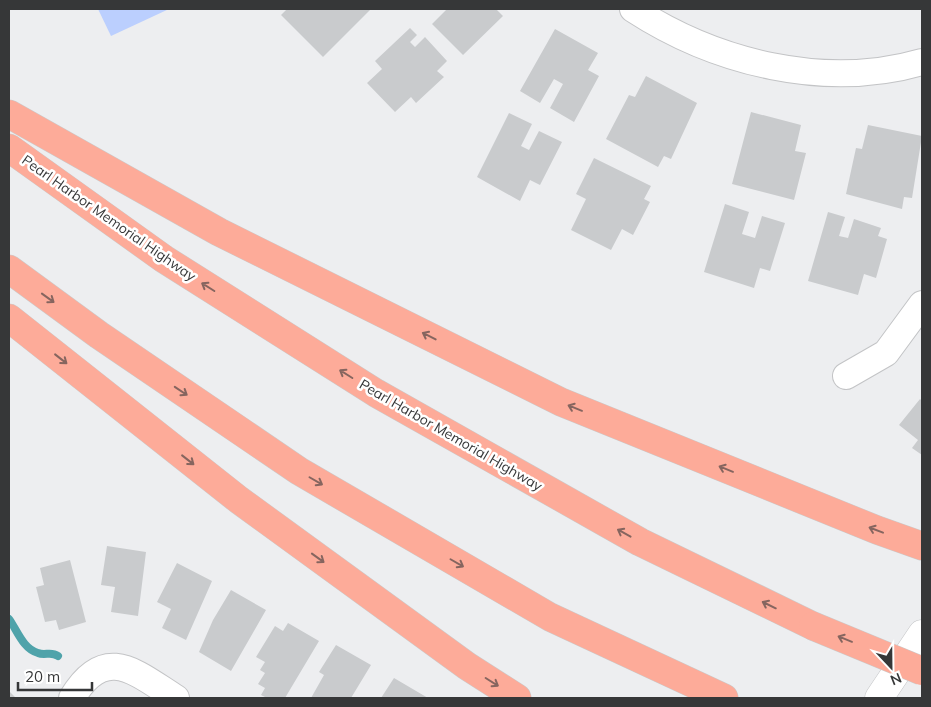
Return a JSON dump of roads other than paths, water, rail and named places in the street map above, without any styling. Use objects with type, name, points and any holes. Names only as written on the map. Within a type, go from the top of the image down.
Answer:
[{"type":"highway","points":[[9,114],[220,232],[561,402],[877,530],[922,546]]},
{"type":"highway","name":"Pearl Harbor Memorial Highway","points":[[9,148],[164,259],[376,393],[640,542],[813,626],[922,670]]},
{"type":"highway","points":[[9,269],[99,335],[299,471],[550,617],[724,698]]},
{"type":"highway","points":[[9,318],[238,500],[467,666],[517,698]]},
{"type":"main road","points":[[879,698],[922,634]]},
{"type":"street","points":[[633,9],[658,25],[701,46],[736,58],[785,68],[866,71],[922,62]]},
{"type":"street","points":[[846,376],[886,353],[922,304]]},
{"type":"street","points":[[72,698],[94,672],[101,668],[117,666],[131,669],[176,698]]},
{"type":"waterway","points":[[9,619],[28,648],[41,654],[58,656]]}]
